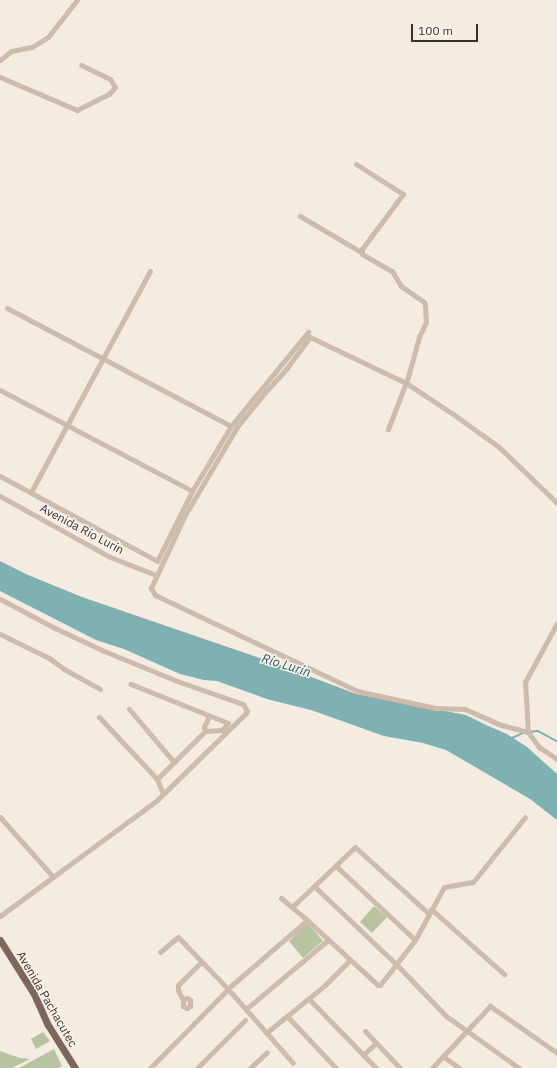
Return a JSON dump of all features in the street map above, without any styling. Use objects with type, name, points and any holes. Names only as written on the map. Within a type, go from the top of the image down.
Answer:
[{"type":"main road","name":"Avenida Pachacutec","points":[[0,940],[34,994],[48,1025],[75,1068]]},
{"type":"street","points":[[0,60],[11,52],[32,47],[48,37],[77,0]]},
{"type":"street","points":[[0,77],[77,110],[109,94],[115,87],[110,80],[81,65]]},
{"type":"street","points":[[356,164],[403,194],[361,252]]},
{"type":"street","points":[[300,216],[392,271],[401,286],[425,303],[426,322],[406,383],[388,429]]},
{"type":"street","points":[[31,492],[150,271]]},
{"type":"street","points":[[7,308],[231,426]]},
{"type":"street","points":[[0,476],[157,561],[192,491],[231,426],[308,332]]},
{"type":"street","points":[[528,732],[498,724],[465,709],[435,708],[357,691],[155,595],[151,588],[185,515],[237,428],[266,390],[287,368],[311,337],[406,383],[489,440],[557,503]]},
{"type":"street","points":[[0,390],[192,491]]},
{"type":"street","name":"Avenida Río Lurín","points":[[0,496],[112,558],[156,575]]},
{"type":"street","points":[[0,599],[55,628],[104,651],[177,682],[243,704],[246,707],[246,713],[163,794],[0,916]]},
{"type":"street","points":[[557,624],[525,682],[528,732],[539,747],[557,759]]},
{"type":"street","points":[[0,634],[49,658],[64,669],[100,689]]},
{"type":"street","points":[[131,684],[228,723],[222,730],[205,731],[157,779]]},
{"type":"street","points":[[129,709],[174,762]]},
{"type":"street","points":[[205,731],[204,727],[209,716]]},
{"type":"street","points":[[99,717],[157,779],[163,794]]},
{"type":"street","points":[[0,817],[53,877]]},
{"type":"street","points":[[281,898],[292,906],[379,985],[397,965],[415,940],[445,886],[468,884],[475,880],[525,817]]},
{"type":"street","points":[[292,906],[356,848],[504,974]]},
{"type":"street","points":[[336,866],[415,940]]},
{"type":"street","points":[[314,886],[397,965],[446,1016],[519,1068]]},
{"type":"street","points":[[150,1068],[228,989],[307,920]]},
{"type":"street","points":[[160,952],[178,937],[228,989],[293,1063]]},
{"type":"street","points":[[246,1009],[328,940]]},
{"type":"street","points":[[266,1033],[309,999],[350,960]]},
{"type":"street","points":[[183,1000],[178,990],[178,985],[201,962]]},
{"type":"street","points":[[309,999],[376,1068]]},
{"type":"street","points":[[432,1068],[466,1030],[491,1006],[557,1053]]},
{"type":"street","points":[[287,1016],[336,1068]]},
{"type":"street","points":[[197,1068],[245,1020]]},
{"type":"street","points":[[365,1031],[400,1068]]},
{"type":"street","points":[[363,1055],[376,1043]]},
{"type":"street","points":[[253,1067],[267,1052]]},
{"type":"street","points":[[443,1056],[459,1068]]},
{"type":"green space","points":[[374,906],[387,917],[372,933],[360,922]]},
{"type":"green space","points":[[307,922],[323,941],[303,958],[289,941]]},
{"type":"green space","points":[[43,1032],[50,1041],[36,1049],[31,1039]]},
{"type":"green space","points":[[54,1049],[62,1066],[58,1068],[19,1068]]},
{"type":"green space","points":[[0,1051],[20,1058],[30,1059],[12,1068],[0,1068]]},
{"type":"water","points":[[0,561],[28,575],[82,597],[283,666],[356,694],[466,715],[507,734],[527,747],[557,774],[557,820],[530,799],[446,750],[423,743],[384,736],[311,710],[267,699],[217,681],[204,680],[180,674],[124,649],[96,640],[0,591]]},
{"type":"waterway","points":[[529,732],[538,731],[557,741]]},
{"type":"waterway","points":[[512,738],[523,733]]},
{"type":"water label","name":"Río Lurín","points":[[286,666]]}]
